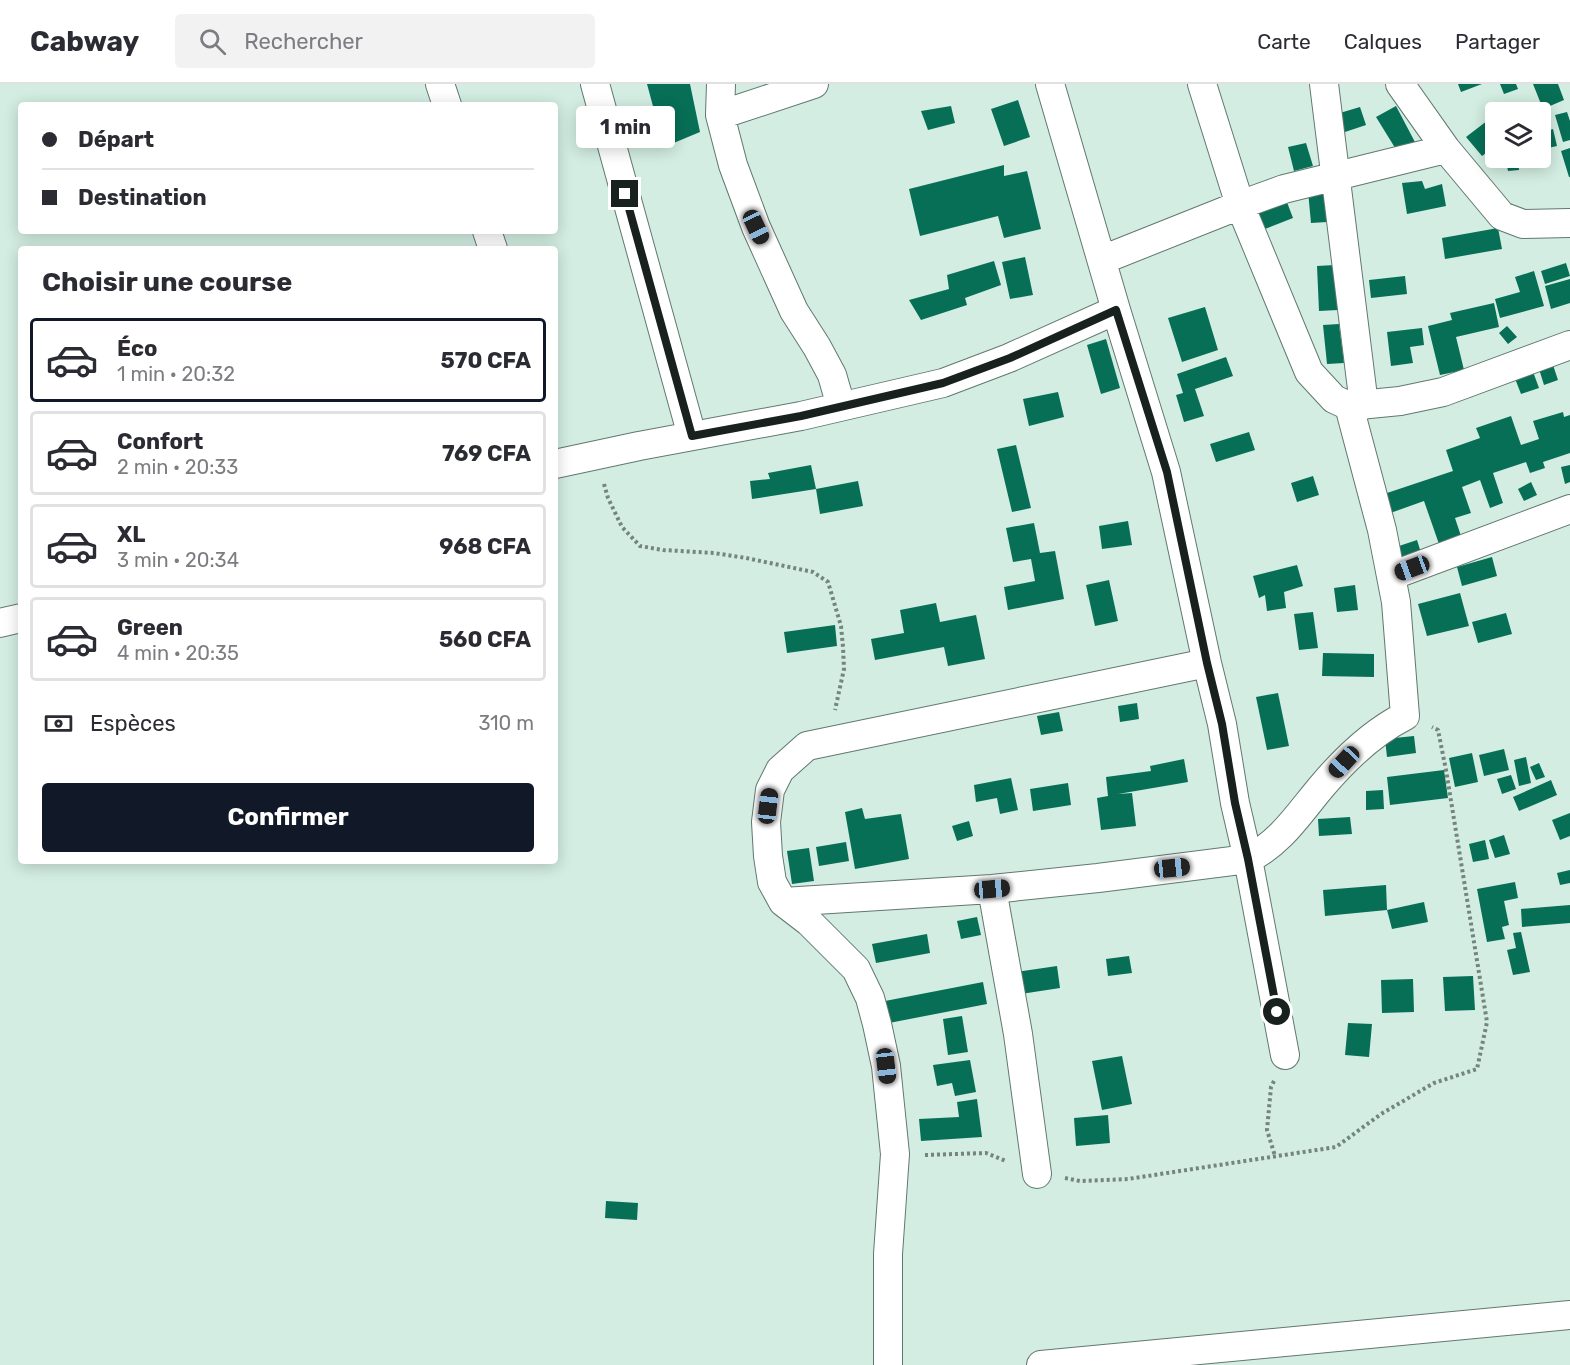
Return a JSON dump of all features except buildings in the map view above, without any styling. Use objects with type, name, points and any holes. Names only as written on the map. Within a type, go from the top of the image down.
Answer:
[{"type":"street","points":[[440,84],[446,102]]},
{"type":"street","points":[[595,84],[692,436]]},
{"type":"street","points":[[721,84],[720,115],[733,165],[756,227],[794,311],[832,375],[841,406]]},
{"type":"street","points":[[720,115],[814,84]]},
{"type":"street","points":[[1050,84],[1116,310],[1167,472],[1222,724],[1235,803],[1248,859],[1285,1055]]},
{"type":"street","points":[[1202,84],[1240,205],[1309,372],[1334,399],[1356,405],[1400,401],[1443,392],[1570,345]]},
{"type":"street","points":[[783,902],[992,889],[1248,859],[1266,850],[1282,835],[1344,762],[1382,730],[1405,716],[1396,602],[1356,405],[1336,177],[1324,84]]},
{"type":"street","points":[[1400,84],[1446,149],[1502,216],[1523,224],[1570,223]]},
{"type":"street","points":[[1102,260],[1284,189],[1446,149]]},
{"type":"street","points":[[558,463],[801,416],[943,383],[1010,358],[1116,310]]},
{"type":"street","points":[[1391,576],[1570,509]]},
{"type":"street","points":[[0,623],[18,619]]},
{"type":"street","points":[[888,1365],[888,1254],[895,1154],[886,1066],[870,998],[856,969],[809,922],[783,902],[772,882],[766,822],[770,790],[780,770],[807,746],[1207,663]]},
{"type":"street","points":[[992,889],[1018,1034],[1037,1174]]},
{"type":"street","points":[[1041,1365],[1570,1316]]},
{"type":"path","points":[[596,455],[608,498],[622,527],[640,546],[746,558],[813,572],[828,582],[841,626],[844,669],[836,709],[807,746]]},
{"type":"path","points":[[895,1154],[986,1153],[1037,1174],[1080,1181],[1128,1179],[1336,1148],[1381,1114],[1434,1083],[1477,1069],[1487,1022],[1438,730],[1405,716]]},
{"type":"path","points":[[1275,1156],[1267,1130],[1271,1087],[1285,1055]]},
{"type":"route","points":[[625,194],[692,436],[801,416],[943,383],[1010,358],[1116,310],[1167,472],[1222,724],[1235,803],[1277,1012]]}]
